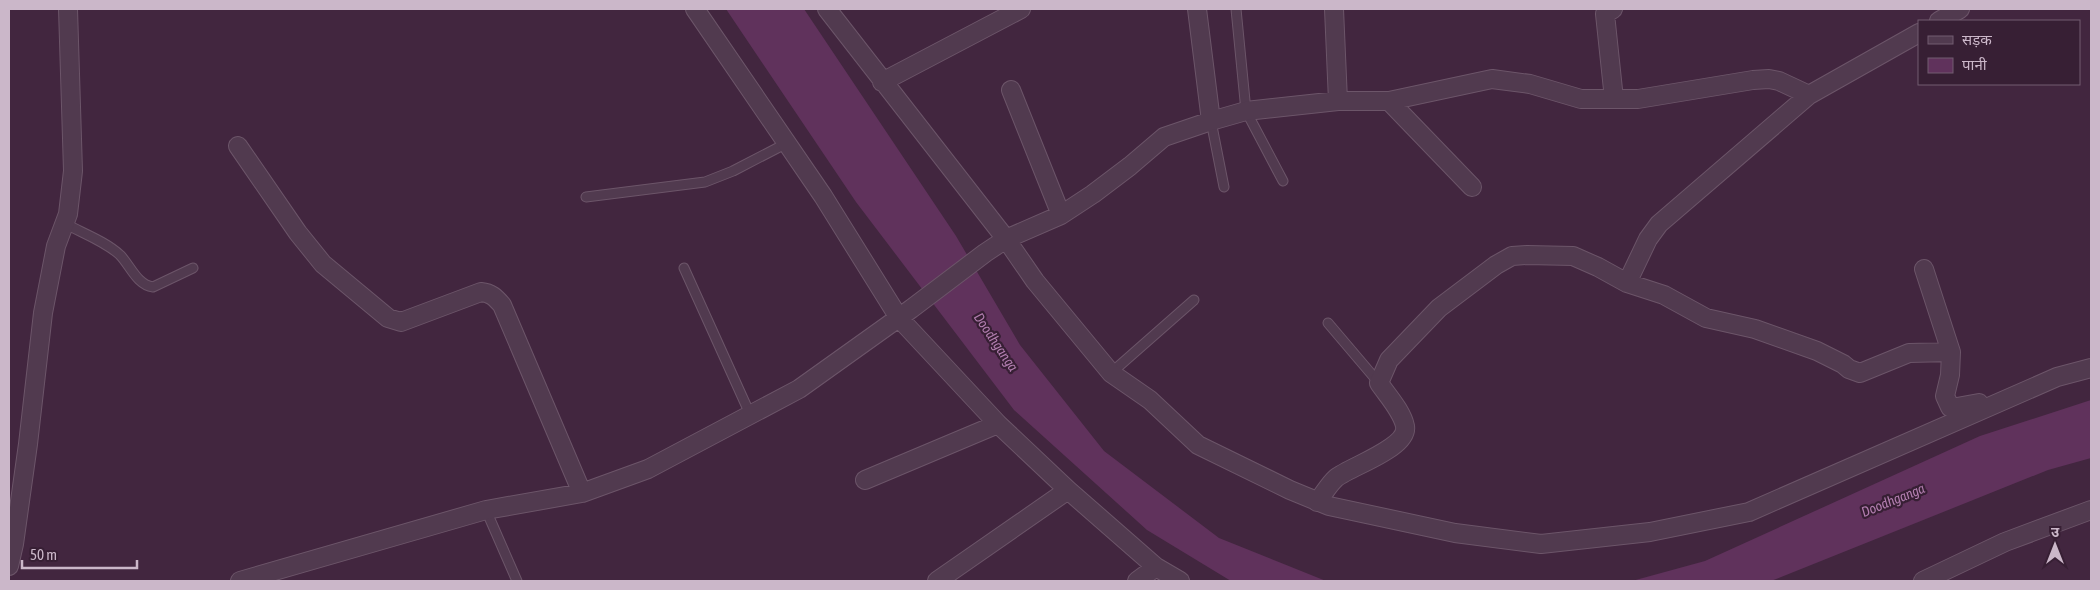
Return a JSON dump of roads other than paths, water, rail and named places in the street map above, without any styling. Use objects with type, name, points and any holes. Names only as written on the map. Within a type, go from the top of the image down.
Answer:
[{"type":"street","points":[[9,566],[14,544],[28,444],[43,313],[56,246],[68,214],[72,171],[68,9]]},
{"type":"street","points":[[695,9],[905,314],[998,424],[1068,490],[1156,567],[1180,581]]},
{"type":"street","points":[[827,9],[1006,239],[1036,281],[1111,373],[1150,400],[1198,445],[1317,502],[1455,533],[1541,544],[1650,532],[1749,512],[2057,377],[2091,368]]},
{"type":"street","points":[[882,82],[1021,9]]},
{"type":"street","points":[[1197,9],[1211,121]]},
{"type":"street","points":[[1334,9],[1338,101]]},
{"type":"street","points":[[1612,9],[1605,14],[1614,98]]},
{"type":"street","points":[[1941,20],[1960,9]]},
{"type":"street","points":[[1627,283],[1648,239],[1659,224],[1809,96],[1918,34]]},
{"type":"street","points":[[240,581],[486,510],[582,493],[648,469],[799,388],[905,314],[1006,239],[1061,215],[1130,166],[1164,137],[1211,121],[1246,111],[1338,101],[1389,101],[1492,79],[1530,84],[1581,99],[1638,98],[1769,79],[1779,81],[1809,96]]},
{"type":"street","points":[[1011,90],[1061,215]]},
{"type":"street","points":[[1389,101],[1472,187]]},
{"type":"street","points":[[238,146],[298,233],[324,264],[388,318],[395,321],[408,320],[481,292],[489,293],[496,297],[502,305],[582,493]]},
{"type":"street","points":[[1317,502],[1336,478],[1396,445],[1404,436],[1405,426],[1401,417],[1378,383],[1389,360],[1439,308],[1496,264],[1512,256],[1573,256],[1627,283],[1664,295],[1706,318],[1755,330],[1817,351],[1860,373],[1908,353],[1951,352]]},
{"type":"street","points":[[1924,269],[1951,352],[1950,375],[1945,396],[1950,407],[1957,408],[2009,398]]},
{"type":"street","points":[[865,480],[998,424]]},
{"type":"street","points":[[937,581],[1068,490]]},
{"type":"street","points":[[1923,581],[2005,542],[2091,510]]},
{"type":"street","points":[[1137,581],[1156,567]]},
{"type":"lane","points":[[1236,9],[1246,111],[1283,181]]},
{"type":"lane","points":[[1211,121],[1224,187]]},
{"type":"lane","points":[[586,197],[705,182],[733,171],[787,142]]},
{"type":"lane","points":[[64,223],[114,250],[139,279],[150,286],[193,268]]},
{"type":"lane","points":[[684,268],[750,414]]},
{"type":"lane","points":[[1111,373],[1194,300]]},
{"type":"lane","points":[[1328,322],[1378,383]]},
{"type":"lane","points":[[486,510],[517,581]]},
{"type":"water","name":"Doodhganga","points":[[726,9],[804,9],[956,236],[1020,345],[1104,451],[1219,538],[1326,581],[1231,581],[1147,530],[1014,410],[856,202]]},
{"type":"water","name":"Doodhganga","points":[[2091,400],[2091,458],[2048,470],[1771,581],[1632,581],[1705,561],[1980,436]]}]
